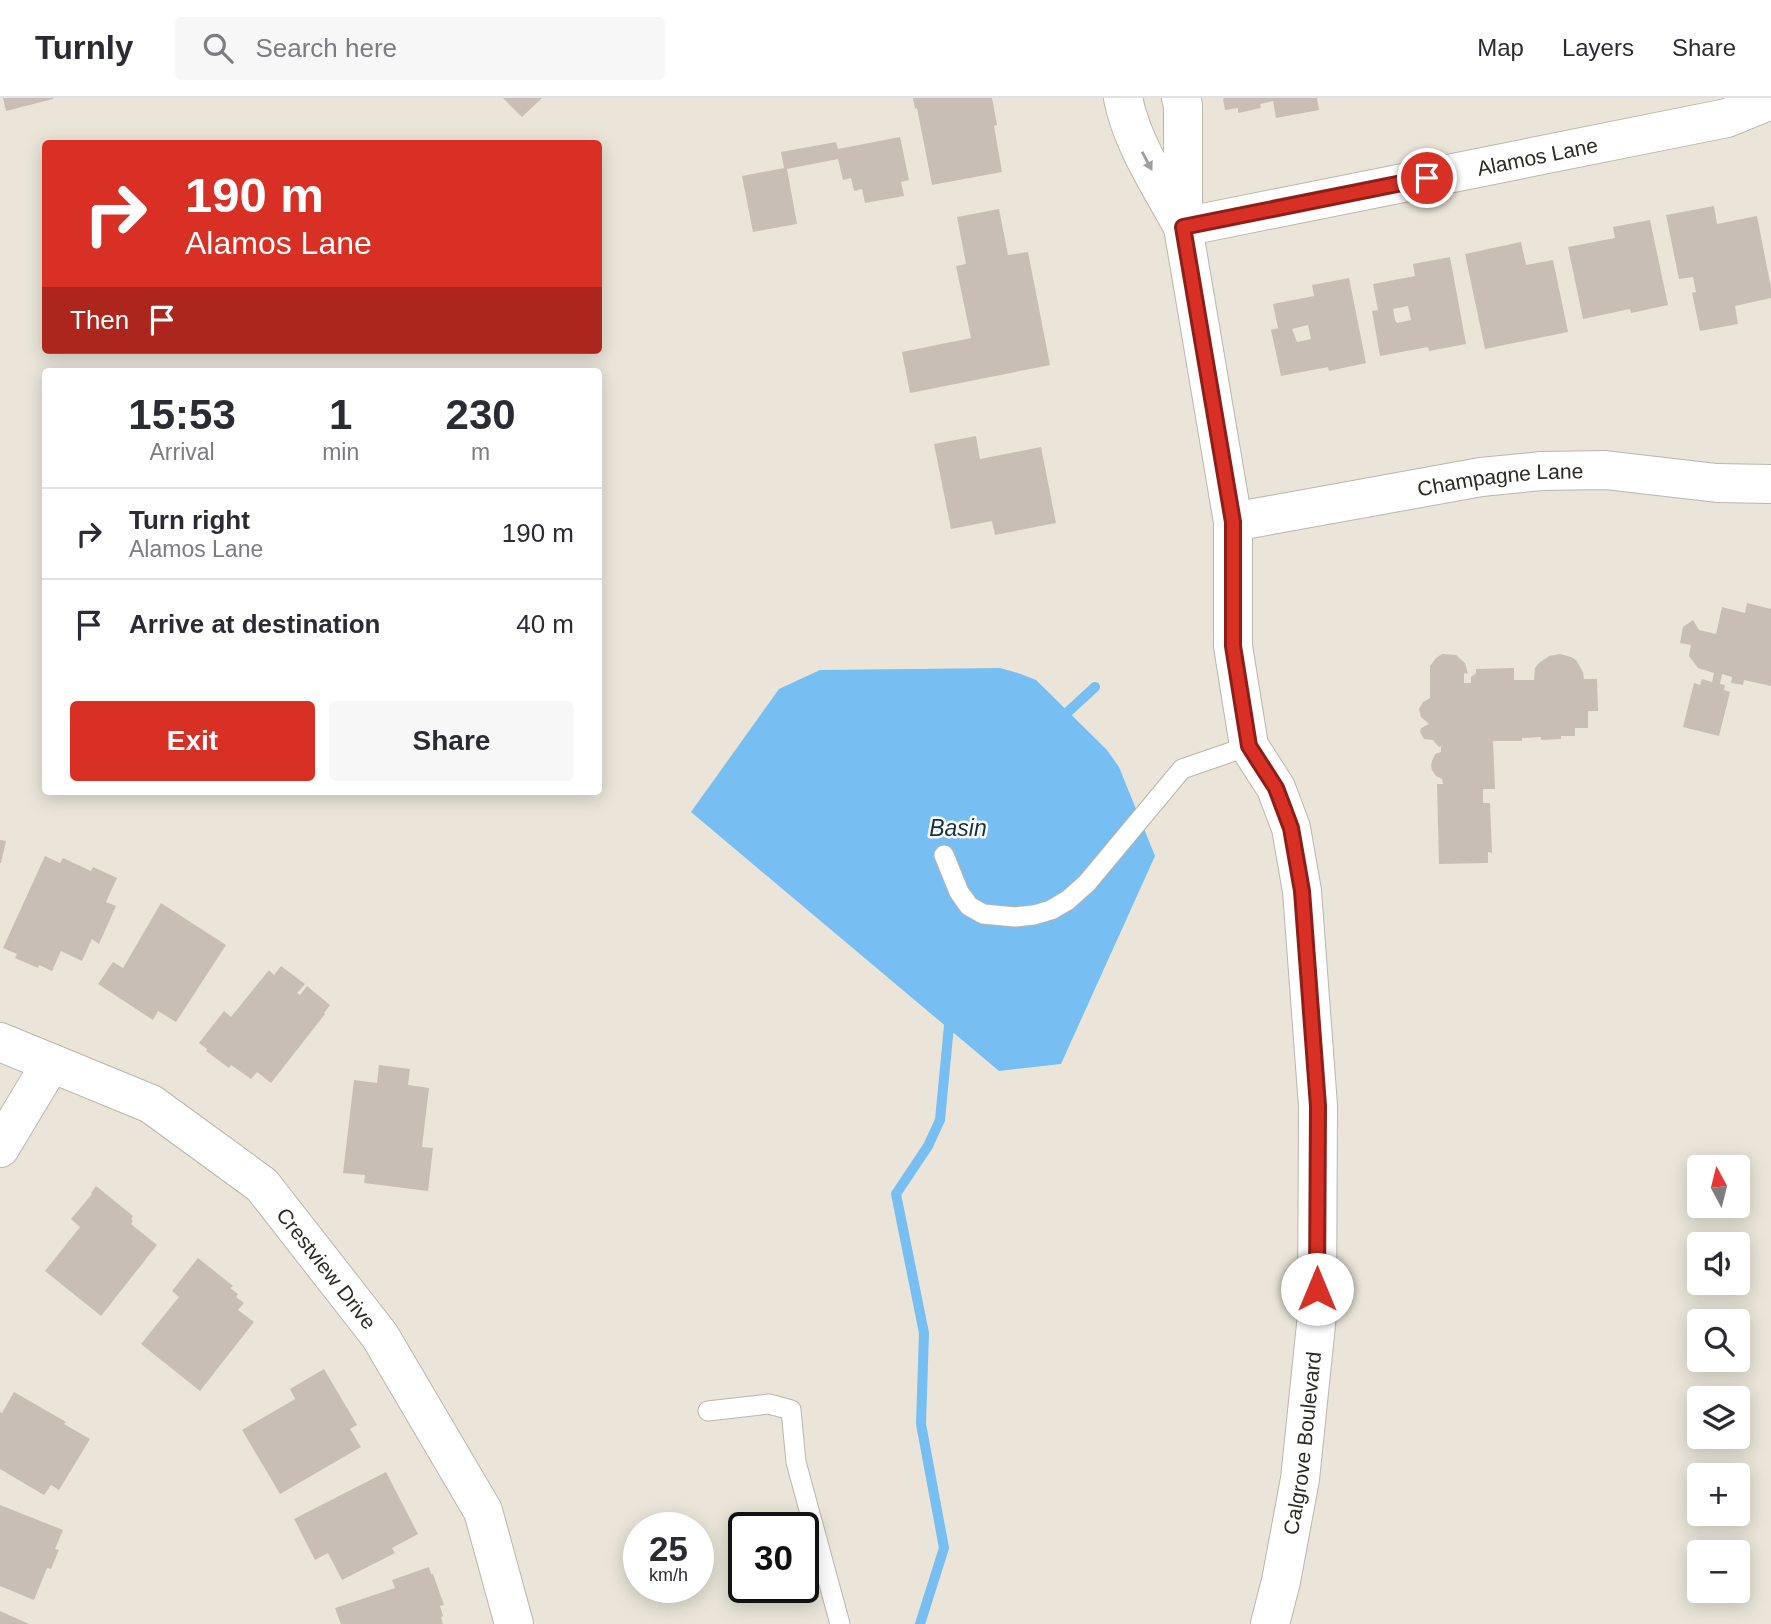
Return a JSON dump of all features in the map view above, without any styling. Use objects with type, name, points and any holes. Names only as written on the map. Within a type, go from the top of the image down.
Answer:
[{"type":"street","points":[[1123,98],[1126,116],[1142,152],[1183,227]]},
{"type":"street","points":[[1181,98],[1183,227]]},
{"type":"street","name":"Alamos Lane","points":[[1183,227],[1727,118],[1771,100]]},
{"type":"street","name":"Alamos Lane","points":[[1727,118],[1771,120]]},
{"type":"street","name":"Calgrove Boulevard","points":[[1183,227],[1233,522],[1233,646],[1249,746],[1276,788],[1291,828],[1302,891],[1318,1106],[1317,1315],[1300,1479],[1270,1624]]},
{"type":"street","name":"Champagne Lane","points":[[1233,522],[1481,477],[1542,471],[1605,470],[1717,483],[1771,484]]},
{"type":"street","name":"Crestview Drive","points":[[0,1042],[151,1104],[262,1185],[380,1336],[483,1511],[514,1624]]},
{"type":"street","points":[[0,1148],[51,1063]]},
{"type":"lane","points":[[944,855],[959,892],[969,906],[983,914],[1015,917],[1051,910],[1068,900],[1087,883],[1182,769],[1249,746]]},
{"type":"lane","points":[[708,1411],[769,1404],[791,1409],[796,1462],[840,1624]]},
{"type":"water","name":"Basin","points":[[1000,668],[1036,680],[1107,750],[1119,767],[1155,856],[1061,1064],[999,1071],[691,812],[779,689],[820,670]]},
{"type":"building","points":[[3,98],[53,98],[53,99],[6,111]]},
{"type":"building","points":[[503,98],[542,98],[522,117]]},
{"type":"building","points":[[913,98],[992,98],[1002,172],[932,185]]},
{"type":"building","points":[[1224,98],[1317,98],[1319,110],[1276,118],[1273,101],[1260,104],[1261,108],[1238,113],[1238,108],[1225,110]]},
{"type":"building","points":[[900,137],[909,180],[901,182],[904,196],[865,203],[862,189],[854,191],[851,178],[843,180],[838,159],[787,169],[797,224],[753,232],[742,176],[784,168],[781,152],[836,142],[838,149]]},
{"type":"building","points":[[1714,206],[1717,224],[1757,216],[1771,298],[1735,306],[1738,324],[1700,331],[1692,293],[1696,292],[1693,277],[1679,279],[1666,215]]},
{"type":"building","points":[[999,209],[1008,255],[1028,252],[1050,365],[910,393],[902,352],[971,338],[956,266],[966,264],[957,217]]},
{"type":"building","points":[[1650,220],[1668,305],[1631,313],[1630,309],[1583,319],[1568,247],[1615,238],[1613,227]]},
{"type":"building","points":[[1521,242],[1526,265],[1553,260],[1568,332],[1485,349],[1465,254]]},
{"type":"building","points":[[1450,257],[1466,344],[1429,351],[1428,347],[1380,356],[1372,311],[1378,310],[1373,284],[1415,276],[1413,264]],"holes":[[[1408,306],[1411,320],[1397,323],[1393,309]]]},
{"type":"building","points":[[1349,278],[1366,363],[1329,371],[1328,367],[1281,376],[1271,330],[1278,328],[1273,304],[1314,296],[1312,285]],"holes":[[[1308,325],[1311,339],[1297,342],[1292,329]]]},
{"type":"building","points":[[976,436],[980,459],[1041,447],[1056,523],[995,535],[992,521],[951,529],[934,444]]},
{"type":"building","points":[[1747,603],[1771,609],[1771,686],[1744,680],[1743,685],[1731,683],[1732,677],[1722,674],[1720,684],[1725,685],[1724,690],[1730,692],[1719,736],[1683,727],[1694,683],[1700,685],[1702,679],[1712,682],[1714,673],[1698,668],[1689,656],[1691,645],[1680,643],[1683,627],[1693,620],[1699,630],[1716,634],[1722,607],[1745,613]]},
{"type":"building","points":[[1442,654],[1456,655],[1465,663],[1468,674],[1464,673],[1464,683],[1471,683],[1476,669],[1514,668],[1514,680],[1534,680],[1535,668],[1539,663],[1549,656],[1560,654],[1576,660],[1584,679],[1597,679],[1598,711],[1588,711],[1588,728],[1575,728],[1575,736],[1561,736],[1561,739],[1541,740],[1541,737],[1522,738],[1522,741],[1493,741],[1495,789],[1483,789],[1483,803],[1490,803],[1492,853],[1488,852],[1488,863],[1439,864],[1437,784],[1443,784],[1431,766],[1435,754],[1441,752],[1441,746],[1433,740],[1424,739],[1421,728],[1429,724],[1421,717],[1419,709],[1423,702],[1430,698],[1430,666]]},
{"type":"building","points":[[0,840],[6,841],[1,863],[0,863]]},
{"type":"building","points":[[45,856],[60,863],[63,858],[91,871],[93,867],[117,878],[106,902],[116,906],[99,944],[92,939],[82,961],[61,951],[52,971],[15,958],[17,954],[3,948]]},
{"type":"building","points":[[161,903],[226,945],[176,1022],[158,1011],[153,1020],[98,984],[113,962],[123,968]]},
{"type":"building","points":[[281,966],[305,984],[297,993],[300,995],[307,986],[330,1005],[271,1083],[257,1072],[251,1079],[231,1065],[229,1068],[199,1043],[224,1011],[231,1017],[269,970],[274,975]]},
{"type":"building","points":[[379,1065],[410,1069],[408,1085],[429,1088],[422,1147],[433,1148],[428,1191],[364,1183],[365,1175],[343,1173],[354,1080],[377,1083]]},
{"type":"building","points":[[96,1186],[133,1216],[131,1224],[157,1245],[101,1316],[45,1271],[80,1227],[71,1219]]},
{"type":"building","points":[[198,1258],[233,1286],[230,1288],[244,1303],[238,1310],[254,1322],[200,1391],[141,1344],[179,1297],[172,1291]]},
{"type":"building","points":[[324,1369],[357,1425],[350,1429],[361,1447],[280,1494],[242,1430],[295,1399],[290,1389]]},
{"type":"building","points":[[14,1392],[90,1439],[59,1490],[51,1485],[44,1495],[0,1469],[0,1412],[2,1413]]},
{"type":"building","points":[[386,1472],[418,1534],[392,1548],[395,1553],[342,1580],[328,1553],[315,1560],[294,1519]]},
{"type":"building","points":[[0,1505],[63,1530],[55,1549],[59,1550],[51,1569],[47,1568],[34,1600],[0,1586]]},
{"type":"building","points":[[429,1567],[444,1605],[440,1606],[443,1624],[341,1624],[335,1608],[395,1588],[392,1580]]},
{"type":"building","points":[[0,1611],[29,1624],[0,1624]]},
{"type":"waterway","points":[[1058,721],[1095,687]]},
{"type":"waterway","points":[[920,1624],[944,1548],[921,1424],[924,1333],[896,1194],[928,1146],[940,1120],[950,1015]]},
{"type":"route","points":[[1317,1289],[1318,1106],[1302,891],[1291,828],[1276,788],[1249,746],[1233,646],[1233,522],[1183,227],[1427,178]]}]
